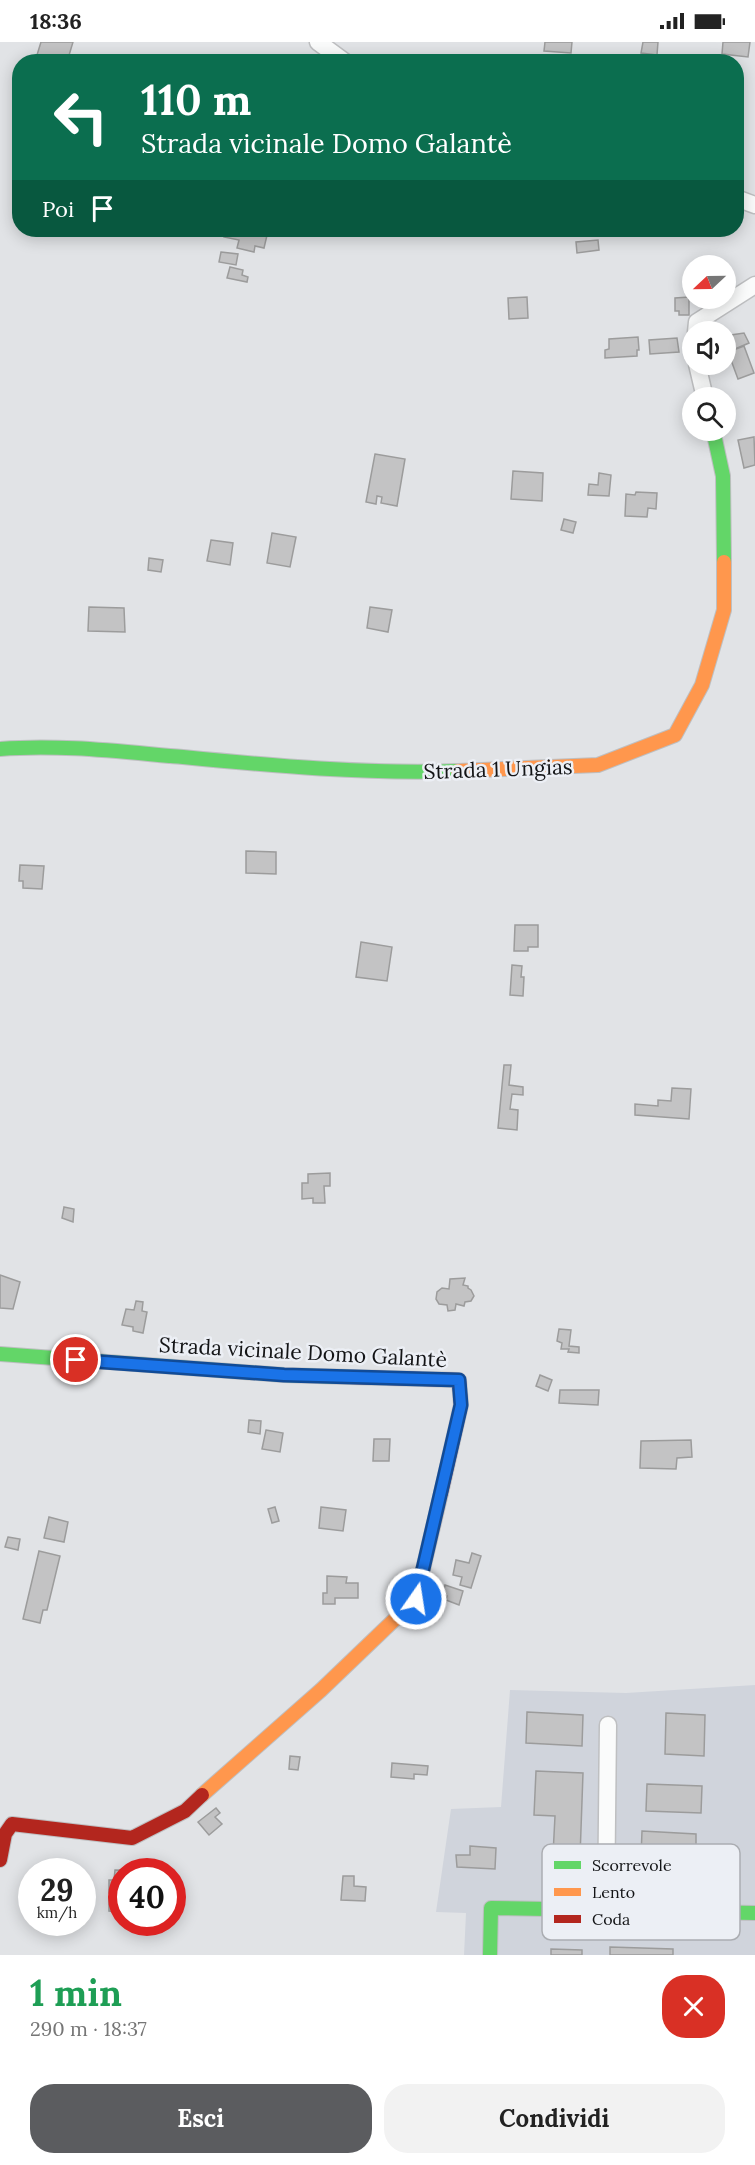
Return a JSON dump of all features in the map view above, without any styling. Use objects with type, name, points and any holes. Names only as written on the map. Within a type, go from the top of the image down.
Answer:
[{"type":"street","points":[[318,42],[334,54]]},
{"type":"street","points":[[698,321],[755,285]]},
{"type":"street","name":"Strada 1 Ungias","points":[[0,748],[26,747],[136,753],[290,767],[399,773],[598,765],[675,735],[702,685],[724,610],[723,476],[715,441]]},
{"type":"street","name":"Strada vicinale Domo Galantè","points":[[0,1354],[284,1375],[459,1380],[461,1405],[416,1599],[321,1690],[185,1811],[132,1838],[12,1824],[5,1834],[0,1860]]},
{"type":"street","points":[[607,1844],[608,1725]]},
{"type":"street","points":[[490,1955],[491,1908],[542,1909]]},
{"type":"street","points":[[740,1912],[755,1912]]},
{"type":"shaded area","points":[[755,1685],[755,1955],[464,1955],[466,1913],[436,1912],[451,1809],[501,1807],[510,1690],[626,1693]]},
{"type":"building","points":[[41,42],[73,42],[69,54],[37,54]]},
{"type":"building","points":[[545,42],[572,42],[571,53],[544,51]]},
{"type":"building","points":[[643,42],[658,42],[657,54],[641,53]]},
{"type":"building","points":[[723,42],[750,42],[748,57],[744,57],[744,54],[722,54]]},
{"type":"building","points":[[224,237],[267,237],[264,248],[255,246],[254,252],[237,248],[239,240]]},
{"type":"building","points":[[598,240],[599,250],[577,253],[576,242]]},
{"type":"building","points":[[221,252],[238,254],[236,265],[219,262]]},
{"type":"building","points":[[230,267],[243,270],[242,275],[248,277],[247,282],[227,278]]},
{"type":"building","points":[[527,297],[528,318],[509,319],[508,298]]},
{"type":"building","points":[[675,298],[682,298],[682,309],[689,309],[689,315],[679,315],[679,311],[675,311]]},
{"type":"building","points":[[744,333],[749,343],[736,349],[736,334]]},
{"type":"building","points":[[638,337],[637,356],[605,358],[605,350],[609,349],[609,339]]},
{"type":"building","points":[[677,338],[679,352],[650,354],[649,340]]},
{"type":"building","points":[[744,346],[754,373],[738,379],[736,374],[736,349]]},
{"type":"building","points":[[754,437],[755,465],[744,468],[738,440]]},
{"type":"building","points":[[375,454],[405,459],[397,506],[381,503],[382,497],[377,496],[376,504],[366,502]]},
{"type":"building","points":[[513,471],[543,473],[542,501],[511,499]]},
{"type":"building","points":[[599,473],[611,475],[609,496],[588,495],[589,484],[598,485]]},
{"type":"building","points":[[636,492],[657,493],[656,509],[648,508],[647,517],[625,516],[626,494],[635,495]]},
{"type":"building","points":[[564,519],[576,522],[573,533],[561,530]]},
{"type":"building","points":[[272,533],[296,537],[290,567],[267,563]]},
{"type":"building","points":[[211,540],[233,543],[230,565],[207,561]]},
{"type":"building","points":[[149,558],[163,560],[161,572],[148,570]]},
{"type":"building","points":[[89,607],[124,608],[125,632],[88,631]]},
{"type":"building","points":[[370,607],[392,610],[388,632],[367,628]]},
{"type":"building","points":[[246,851],[276,852],[276,874],[246,873]]},
{"type":"building","points":[[20,865],[44,866],[42,889],[23,888],[23,881],[19,881]]},
{"type":"building","points":[[515,925],[538,925],[538,947],[528,947],[528,951],[514,951]]},
{"type":"building","points":[[361,942],[392,947],[387,981],[356,977]]},
{"type":"building","points":[[512,965],[522,966],[523,996],[510,995]]},
{"type":"building","points":[[504,1065],[511,1065],[509,1085],[523,1087],[523,1095],[512,1094],[510,1109],[518,1110],[517,1130],[498,1128]]},
{"type":"building","points":[[672,1088],[691,1089],[689,1119],[635,1115],[635,1104],[658,1106],[658,1100],[671,1101]]},
{"type":"building","points":[[330,1173],[330,1186],[324,1186],[325,1203],[313,1203],[313,1198],[302,1199],[302,1183],[308,1183],[308,1174]]},
{"type":"building","points":[[64,1207],[74,1209],[73,1222],[62,1218]]},
{"type":"building","points":[[0,1275],[20,1282],[13,1309],[0,1308]]},
{"type":"building","points":[[465,1278],[463,1285],[468,1286],[474,1296],[471,1301],[465,1302],[464,1306],[456,1304],[455,1310],[448,1311],[447,1305],[439,1304],[436,1299],[437,1292],[442,1288],[449,1289],[450,1279]]},
{"type":"building","points":[[136,1301],[143,1302],[142,1311],[147,1312],[143,1333],[133,1331],[133,1327],[122,1325],[126,1309],[134,1310]]},
{"type":"building","points":[[559,1329],[571,1330],[569,1346],[579,1347],[579,1353],[561,1349],[562,1343],[557,1341]]},
{"type":"building","points":[[540,1375],[552,1380],[548,1391],[536,1386]]},
{"type":"building","points":[[560,1390],[599,1390],[598,1405],[559,1403]]},
{"type":"building","points":[[249,1420],[261,1421],[260,1434],[248,1432]]},
{"type":"building","points":[[266,1430],[283,1433],[280,1452],[262,1449]]},
{"type":"building","points":[[374,1439],[390,1439],[389,1461],[373,1461]]},
{"type":"building","points":[[691,1440],[692,1457],[677,1458],[676,1469],[640,1468],[641,1441]]},
{"type":"building","points":[[275,1507],[279,1521],[272,1523],[268,1509]]},
{"type":"building","points":[[321,1507],[346,1510],[343,1531],[319,1528]]},
{"type":"building","points":[[49,1517],[68,1522],[64,1542],[44,1538]]},
{"type":"building","points":[[8,1537],[20,1539],[18,1550],[5,1547]]},
{"type":"building","points":[[39,1551],[60,1556],[47,1610],[43,1610],[40,1623],[23,1619]]},
{"type":"building","points":[[472,1553],[481,1556],[471,1588],[460,1585],[462,1577],[453,1575],[456,1560],[469,1563]]},
{"type":"building","points":[[327,1576],[347,1577],[346,1583],[358,1583],[358,1598],[335,1598],[335,1604],[323,1604],[323,1593],[327,1593]]},
{"type":"building","points":[[445,1585],[463,1591],[459,1605],[446,1600],[447,1596],[443,1594]]},
{"type":"building","points":[[527,1712],[583,1715],[582,1746],[526,1743]]},
{"type":"building","points":[[666,1713],[705,1715],[704,1756],[665,1754]]},
{"type":"building","points":[[290,1756],[300,1757],[298,1770],[289,1769]]},
{"type":"building","points":[[392,1763],[428,1766],[427,1775],[414,1774],[414,1779],[391,1777]]},
{"type":"building","points":[[536,1771],[583,1773],[580,1844],[554,1844],[555,1816],[534,1815]]},
{"type":"building","points":[[647,1784],[702,1786],[701,1813],[646,1811]]},
{"type":"building","points":[[216,1808],[220,1813],[215,1817],[222,1824],[209,1835],[198,1822]]},
{"type":"building","points":[[642,1831],[696,1834],[696,1844],[642,1844]]},
{"type":"building","points":[[470,1846],[496,1848],[495,1869],[457,1867],[456,1855],[470,1855]]},
{"type":"building","points":[[343,1876],[354,1876],[354,1886],[366,1887],[365,1901],[341,1900]]},
{"type":"building","points":[[610,1947],[673,1949],[673,1955],[610,1955]]},
{"type":"building","points":[[551,1949],[582,1950],[582,1955],[551,1955]]},
{"type":"traffic: fast","points":[[715,441],[723,476],[724,562]]},
{"type":"traffic: fast","points":[[0,749],[68,748],[320,768],[458,771]]},
{"type":"traffic: fast","points":[[0,1354],[284,1375],[350,1377]]},
{"type":"traffic: fast","points":[[490,1955],[491,1908],[542,1909]]},
{"type":"traffic: fast","points":[[740,1913],[755,1913]]},
{"type":"traffic: slow","points":[[458,771],[598,765],[675,735],[702,685],[724,610],[724,562]]},
{"type":"traffic: slow","points":[[202,1795],[321,1690],[416,1599],[441,1493]]},
{"type":"traffic: jam","points":[[350,1377],[459,1380],[461,1405],[441,1493]]},
{"type":"traffic: jam","points":[[0,1860],[5,1834],[12,1824],[132,1838],[185,1811],[202,1795]]},
{"type":"route","points":[[76,1360],[284,1375],[459,1380],[461,1405],[416,1599]]}]
